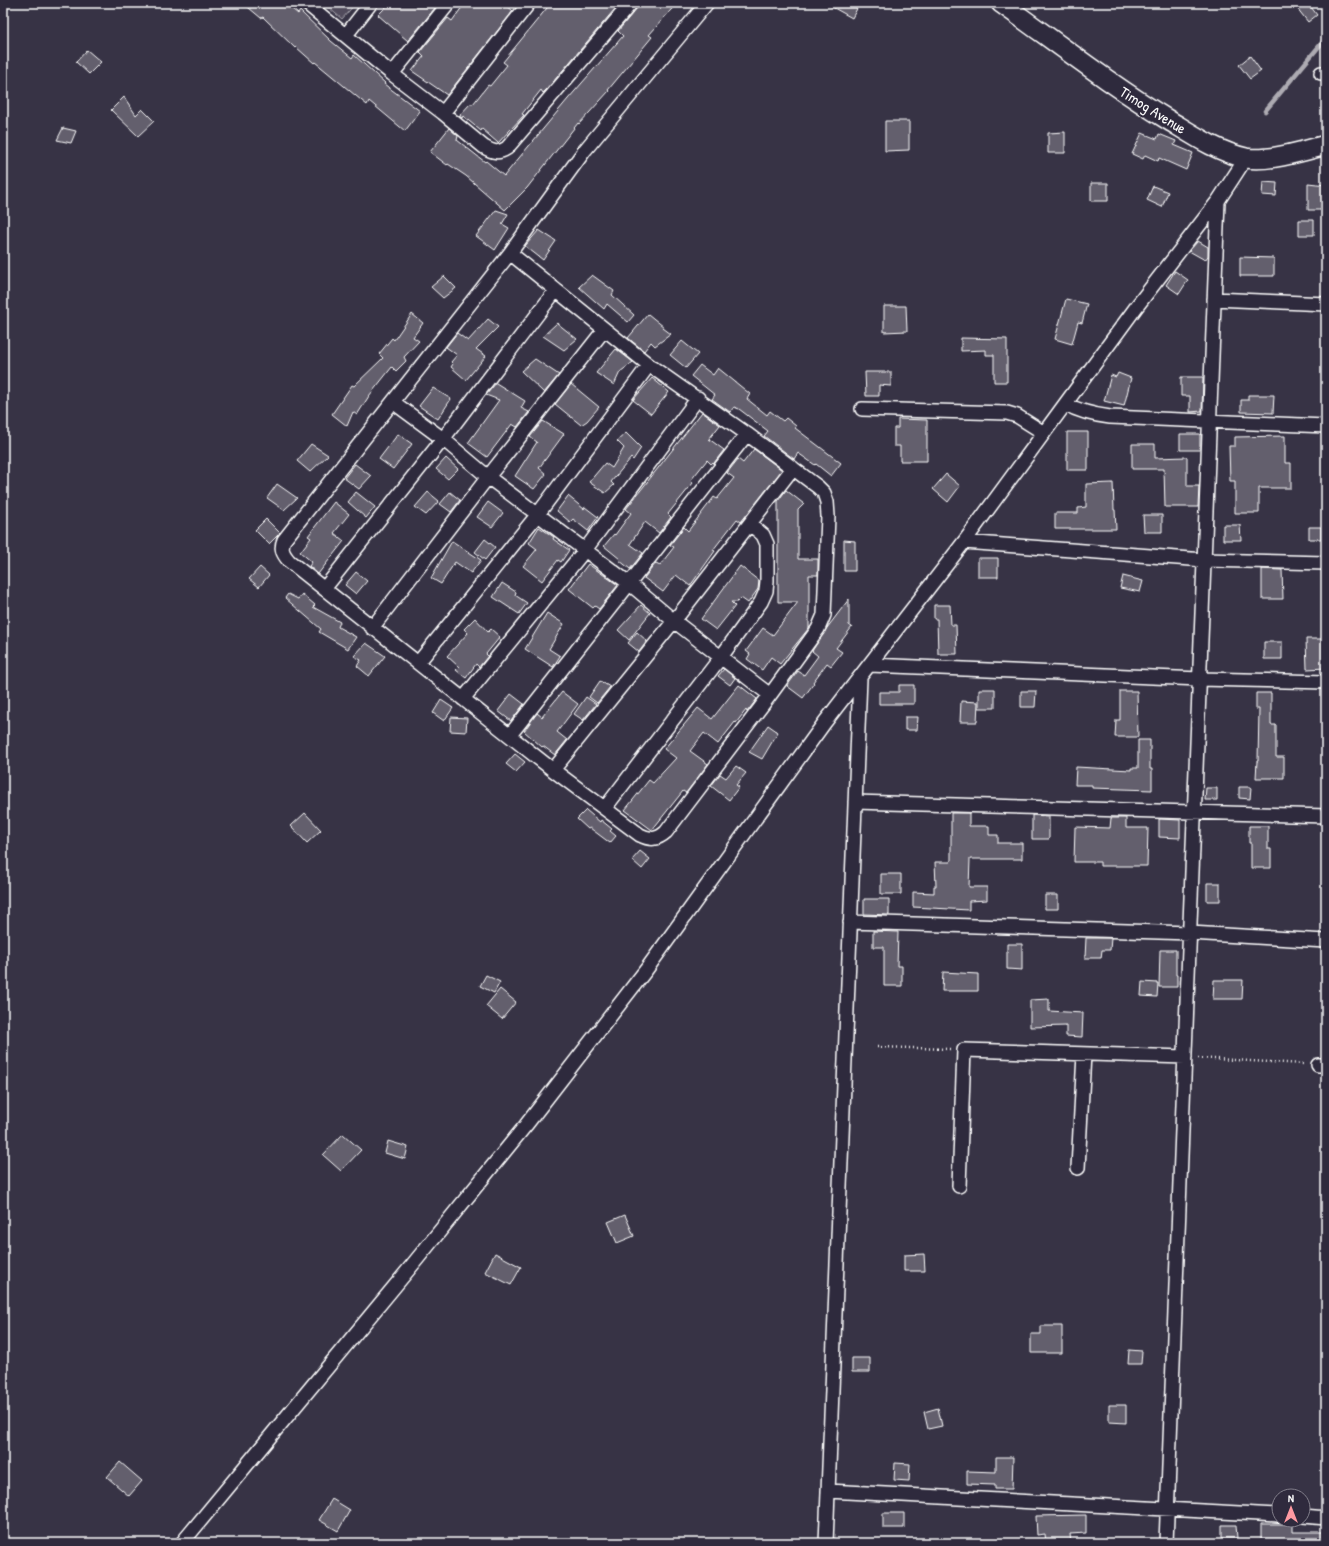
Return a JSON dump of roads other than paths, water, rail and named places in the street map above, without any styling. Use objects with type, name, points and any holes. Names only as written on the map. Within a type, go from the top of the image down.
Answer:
[{"type":"main road","name":"Timog Avenue","points":[[1001,3],[1132,98],[1199,139],[1216,147],[1246,158],[1277,156],[1326,145]]},
{"type":"street","points":[[306,3],[392,74],[492,152],[502,152],[507,148],[631,3]]},
{"type":"street","points":[[346,35],[371,3]]},
{"type":"street","points":[[392,74],[449,3]]},
{"type":"street","points":[[443,113],[529,3]]},
{"type":"street","points":[[510,253],[649,365],[698,398],[818,487],[824,493],[827,502],[828,516],[824,615],[818,629],[666,832],[660,837],[647,839],[640,835],[606,808],[553,770],[289,561],[283,554],[282,545],[284,540],[510,253],[586,150],[707,3]]},
{"type":"street","points":[[182,1543],[526,1125],[646,970],[821,728],[964,542],[1137,306],[1218,201],[1246,158]]},
{"type":"street","points":[[1166,1543],[1218,201]]},
{"type":"street","points":[[324,589],[443,439],[556,290]]},
{"type":"street","points":[[1214,299],[1326,304]]},
{"type":"street","points":[[372,628],[488,477],[604,330]]},
{"type":"street","points":[[418,663],[538,514],[649,365]]},
{"type":"street","points":[[463,698],[586,550],[698,398]]},
{"type":"street","points":[[393,402],[443,439],[488,477],[630,584],[674,621],[770,695]]},
{"type":"street","points":[[1066,404],[1081,412],[1110,418],[1326,426]]},
{"type":"street","points":[[862,409],[1007,413],[1023,420],[1044,433]]},
{"type":"street","points":[[510,735],[747,434]]},
{"type":"street","points":[[553,770],[674,621],[793,468]]},
{"type":"street","points":[[606,808],[761,602],[768,581],[767,544],[763,535],[750,524]]},
{"type":"street","points":[[964,542],[1204,560],[1326,563]]},
{"type":"street","points":[[870,665],[1200,679],[1326,682]]},
{"type":"street","points":[[826,1543],[860,678]]},
{"type":"street","points":[[855,802],[1326,816]]},
{"type":"street","points":[[850,922],[1190,933],[1326,941]]},
{"type":"street","points":[[958,1186],[964,1050],[1185,1057]]},
{"type":"street","points":[[1078,1168],[1084,1054]]},
{"type":"street","points":[[828,1491],[1271,1515]]},
{"type":"street","points":[[1311,1517],[1326,1518]]},
{"type":"waterway","points":[[1265,111],[1326,38]]}]
